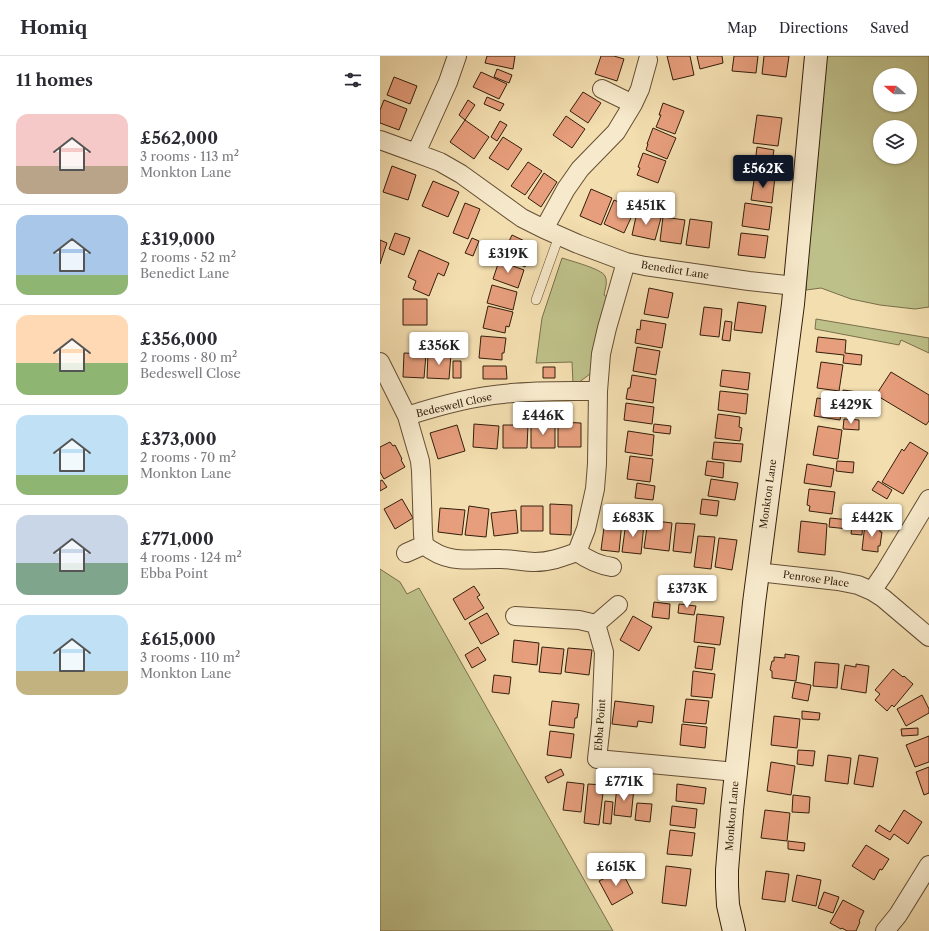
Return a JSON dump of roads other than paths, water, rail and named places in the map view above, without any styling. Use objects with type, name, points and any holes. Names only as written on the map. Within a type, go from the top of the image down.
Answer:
[{"type":"street","points":[[416,153],[448,82],[457,56]]},
{"type":"street","name":"Monkton Lane","points":[[734,931],[728,905],[727,870],[736,772],[758,572],[795,286],[816,56]]},
{"type":"street","points":[[552,232],[566,189],[580,169],[616,132],[640,90],[648,60]]},
{"type":"street","points":[[602,90],[633,104]]},
{"type":"street","name":"Benedict Lane","points":[[380,140],[440,162],[461,174],[522,218],[552,232],[626,262],[749,281],[795,286]]},
{"type":"street","points":[[406,553],[424,545],[439,555],[457,560],[503,559],[535,562],[554,560],[577,552],[586,529],[595,489],[597,464],[598,391],[601,354],[606,328],[626,262]]},
{"type":"street","name":"Bedeswell Close","points":[[380,362],[407,416],[420,461],[424,545]]},
{"type":"street","name":"Bedeswell Close","points":[[407,416],[464,400],[501,394],[542,391],[598,391]]},
{"type":"street","points":[[872,592],[929,499]]},
{"type":"street","points":[[577,552],[592,562],[612,567]]},
{"type":"street","name":"Penrose Place","points":[[758,572],[838,581],[858,585],[883,598],[929,637]]},
{"type":"street","points":[[515,616],[579,620],[596,624],[618,605]]},
{"type":"street","name":"Ebba Point","points":[[596,624],[604,652],[601,724],[597,759],[736,772]]},
{"type":"street","points":[[885,931],[898,915],[929,866]]},
{"type":"lane","points":[[536,300],[552,232]]}]
